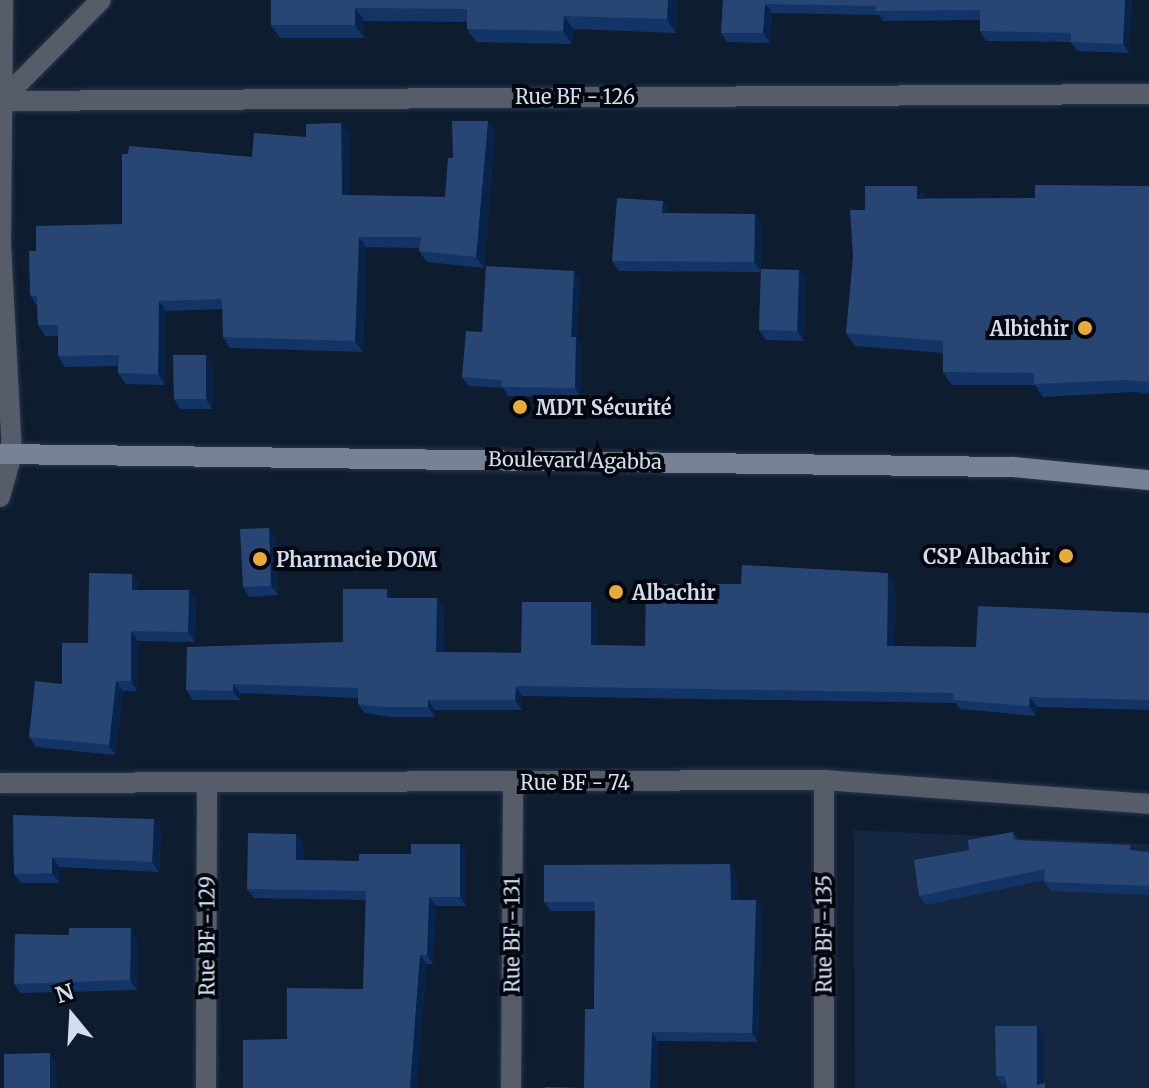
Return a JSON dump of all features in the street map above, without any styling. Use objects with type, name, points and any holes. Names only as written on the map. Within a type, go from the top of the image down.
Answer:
[{"type":"main road","name":"Boulevard Agabba","points":[[6,454],[998,467],[1149,480]]},
{"type":"street","points":[[0,497],[6,454],[0,101],[3,0]]},
{"type":"street","points":[[0,101],[101,0]]},
{"type":"street","name":"Rue BF - 126","points":[[0,101],[1149,94]]},
{"type":"street","name":"Rue BF - 74","points":[[0,783],[824,780],[1149,804]]},
{"type":"street","name":"Rue BF - 135","points":[[824,780],[824,1088]]},
{"type":"street","name":"Rue BF - 131","points":[[511,1088],[513,782]]},
{"type":"street","name":"Rue BF - 129","points":[[206,1088],[207,784]]},
{"type":"shaded area","points":[[854,830],[1149,844],[1149,1088],[855,1088]]},
{"type":"building","points":[[271,0],[668,0],[667,19],[564,16],[563,31],[467,29],[467,9],[355,8],[355,25],[271,25]]},
{"type":"building","points":[[723,0],[1125,0],[1123,44],[1071,42],[1071,33],[980,31],[980,10],[876,11],[876,6],[765,4],[763,33],[721,33]]},
{"type":"building","points":[[452,121],[488,121],[476,257],[419,251],[421,237],[359,237],[355,341],[223,337],[222,299],[159,301],[158,374],[118,373],[119,355],[58,356],[58,325],[38,325],[37,296],[30,295],[29,251],[36,251],[36,226],[122,224],[122,154],[128,154],[129,146],[252,157],[254,133],[306,137],[306,124],[341,123],[342,195],[445,197],[448,158],[453,158]]},
{"type":"building","points":[[1035,185],[1149,186],[1149,382],[1034,384],[1034,373],[943,372],[943,341],[846,333],[853,256],[850,210],[865,210],[865,186],[917,186],[917,199],[1035,198]]},
{"type":"building","points":[[617,198],[663,201],[662,213],[755,214],[754,262],[612,261]]},
{"type":"building","points":[[486,266],[574,271],[571,337],[576,337],[575,388],[502,387],[502,380],[462,377],[466,331],[482,332]]},
{"type":"building","points":[[761,269],[799,270],[797,331],[759,330]]},
{"type":"building","points":[[173,355],[206,355],[206,399],[174,399]]},
{"type":"building","points":[[269,528],[271,586],[243,587],[240,529]]},
{"type":"building","points":[[742,565],[888,573],[887,646],[976,647],[978,606],[1149,613],[1149,700],[1030,697],[1029,706],[953,700],[954,693],[516,686],[515,700],[428,700],[428,707],[384,707],[358,704],[358,688],[233,684],[233,691],[186,690],[187,647],[343,642],[343,589],[387,589],[387,598],[437,598],[436,652],[521,653],[522,602],[591,602],[591,645],[645,646],[646,584],[741,584]]},
{"type":"building","points":[[89,573],[132,574],[132,590],[189,590],[188,632],[131,631],[131,681],[116,681],[109,745],[29,737],[35,681],[62,684],[62,643],[88,643]]},
{"type":"building","points":[[13,815],[154,819],[152,862],[52,857],[52,873],[14,874]]},
{"type":"building","points":[[1013,832],[1014,840],[1130,845],[1130,850],[1149,852],[1149,886],[1044,882],[1045,869],[919,896],[914,860],[969,850],[968,840]]},
{"type":"building","points":[[248,833],[296,834],[296,860],[359,861],[359,854],[411,854],[411,844],[460,844],[460,897],[429,897],[427,955],[420,955],[410,1088],[243,1088],[243,1040],[287,1039],[287,988],[363,989],[366,891],[247,889]]},
{"type":"building","points":[[730,864],[731,900],[756,900],[752,1033],[652,1032],[650,1088],[584,1088],[585,1009],[594,1009],[595,902],[544,902],[544,865]]},
{"type":"building","points":[[69,928],[131,928],[130,980],[14,984],[15,934],[69,935]]},
{"type":"building","points":[[995,1026],[1037,1026],[1037,1085],[1045,1083],[1045,1088],[1007,1088],[1005,1076],[996,1076]]},
{"type":"building","points":[[50,1053],[50,1088],[4,1088],[4,1054]]},
{"type":"place","name":"Albichir","points":[[1085,328]]},
{"type":"place","name":"MDT Sécurité","points":[[520,407]]},
{"type":"place","name":"CSP Albachir","points":[[1066,556]]},
{"type":"place","name":"Pharmacie DOM","points":[[260,559]]},
{"type":"place","name":"Albachir","points":[[616,592]]}]
